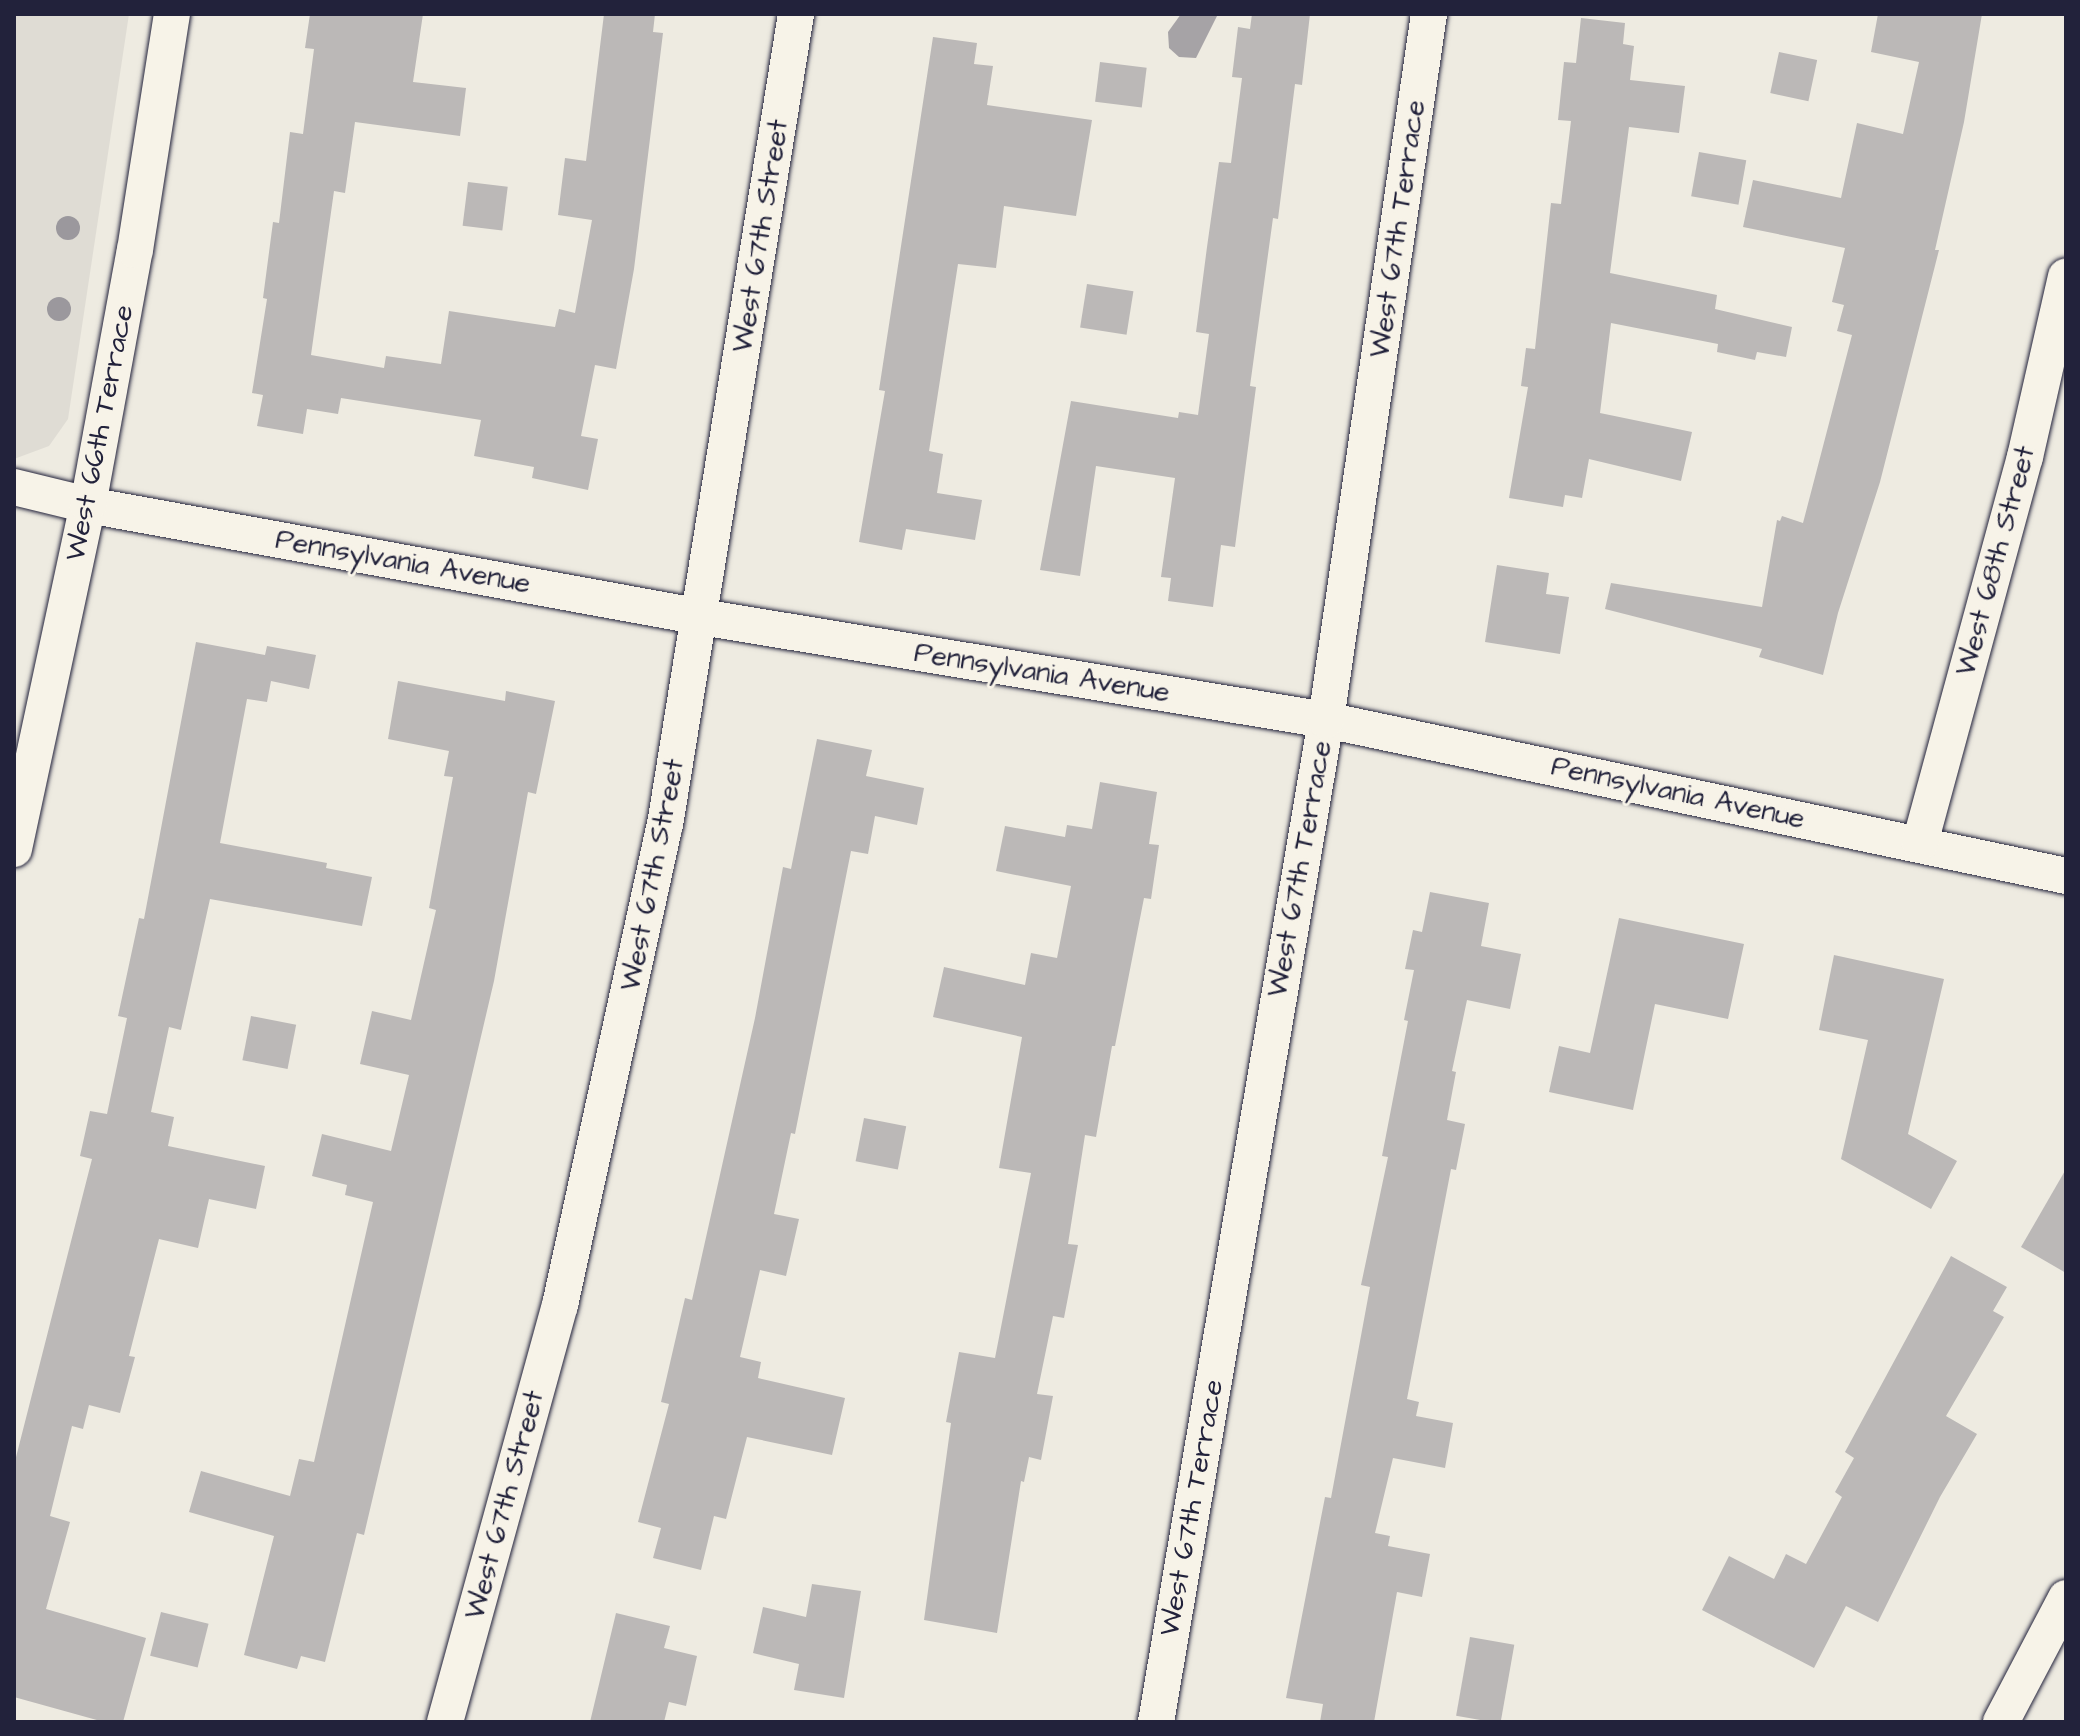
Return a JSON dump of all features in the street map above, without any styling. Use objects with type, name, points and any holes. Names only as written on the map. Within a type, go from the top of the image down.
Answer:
[{"type":"street","name":"West 66th Terrace","points":[[14,849],[88,505],[135,250],[172,14]]},
{"type":"street","name":"West 67th Street","points":[[445,1722],[560,1305],[665,825],[796,14]]},
{"type":"street","name":"West 67th Terrace","points":[[1156,1722],[1326,720],[1429,14]]},
{"type":"street","name":"West 68th Street","points":[[1920,843],[2025,457],[2066,277]]},
{"type":"street","name":"Pennsylvania Avenue","points":[[14,487],[88,505],[701,617],[1326,720],[2066,876]]},
{"type":"street","points":[[2001,1722],[2066,1598]]},
{"type":"shaded area","points":[[14,14],[129,14],[68,419],[49,446],[14,459]]},
{"type":"shaded area","points":[[1181,14],[1218,14],[1196,58],[1179,57],[1169,48],[1168,32]]},
{"type":"building","points":[[310,14],[423,14],[413,82],[466,88],[460,136],[355,122],[345,193],[334,191],[311,355],[384,368],[386,356],[441,364],[449,311],[555,327],[559,309],[575,313],[592,220],[558,215],[565,158],[586,161],[604,14],[655,14],[653,32],[663,33],[634,269],[616,369],[595,365],[581,436],[598,439],[588,490],[532,478],[534,467],[474,456],[481,420],[341,398],[338,414],[307,409],[303,434],[257,426],[263,395],[252,393],[267,299],[263,298],[273,222],[279,223],[290,132],[303,134],[314,49],[305,48]]},
{"type":"building","points":[[1252,14],[1310,14],[1302,85],[1295,84],[1278,219],[1273,218],[1250,386],[1256,387],[1235,547],[1221,545],[1213,607],[1168,601],[1171,578],[1161,577],[1175,478],[1096,466],[1080,576],[1040,570],[1071,401],[1178,418],[1179,412],[1198,415],[1209,334],[1196,332],[1207,247],[1219,162],[1231,163],[1242,78],[1232,77],[1238,27],[1250,29]]},
{"type":"building","points":[[1878,14],[1982,14],[1964,122],[1935,250],[1939,250],[1880,482],[1838,613],[1823,675],[1759,657],[1762,649],[1605,609],[1611,583],[1762,607],[1777,520],[1780,521],[1782,516],[1803,523],[1852,335],[1837,331],[1844,305],[1832,302],[1845,248],[1743,227],[1753,180],[1841,198],[1857,123],[1903,134],[1919,62],[1871,52]]},
{"type":"building","points":[[1581,18],[1625,23],[1623,44],[1634,46],[1630,80],[1685,86],[1679,133],[1629,127],[1610,273],[1717,295],[1715,309],[1792,327],[1786,357],[1757,352],[1755,360],[1717,352],[1718,344],[1611,323],[1600,413],[1692,432],[1681,481],[1589,459],[1582,498],[1565,495],[1563,507],[1509,498],[1528,387],[1521,386],[1526,348],[1535,349],[1551,203],[1561,204],[1571,121],[1558,120],[1564,62],[1576,63]]},
{"type":"building","points":[[933,37],[977,43],[974,64],[993,66],[987,105],[1092,120],[1076,216],[1004,206],[996,268],[958,264],[929,451],[943,454],[937,493],[982,500],[975,540],[906,529],[902,550],[859,542],[885,391],[879,390]]},
{"type":"building","points":[[1779,52],[1817,60],[1808,101],[1770,93]]},
{"type":"building","points":[[1100,62],[1147,68],[1142,107],[1095,102]]},
{"type":"building","points":[[1699,152],[1746,160],[1738,205],[1691,196]]},
{"type":"building","points":[[468,182],[508,187],[502,231],[463,226]]},
{"type":"building","points":[[1087,284],[1133,291],[1127,335],[1080,327]]},
{"type":"building","points":[[1497,565],[1549,573],[1546,594],[1569,597],[1560,654],[1485,642]]},
{"type":"building","points":[[196,642],[265,655],[267,646],[316,655],[309,689],[271,681],[267,702],[247,699],[220,843],[327,863],[326,868],[372,877],[362,926],[210,899],[181,1030],[169,1027],[151,1112],[174,1117],[168,1146],[265,1166],[256,1209],[209,1199],[198,1248],[159,1239],[129,1356],[135,1357],[120,1413],[89,1405],[83,1429],[72,1426],[50,1516],[70,1522],[46,1609],[146,1638],[123,1722],[104,1722],[14,1697],[14,1465],[92,1159],[80,1156],[90,1111],[107,1114],[127,1018],[118,1016],[139,918],[144,919]]},
{"type":"building","points":[[398,681],[505,701],[506,691],[555,701],[536,794],[528,792],[494,981],[364,1535],[357,1533],[325,1662],[301,1656],[297,1669],[244,1655],[274,1536],[189,1512],[201,1471],[290,1496],[299,1459],[314,1462],[373,1202],[345,1195],[347,1185],[312,1176],[322,1134],[391,1151],[409,1075],[360,1064],[372,1011],[411,1020],[436,910],[429,908],[453,777],[444,776],[449,751],[388,739]]},
{"type":"building","points":[[817,739],[872,750],[866,776],[924,788],[917,825],[875,816],[868,854],[851,851],[795,1134],[791,1133],[774,1214],[799,1219],[786,1276],[760,1270],[740,1357],[761,1362],[758,1378],[845,1398],[832,1455],[747,1437],[726,1519],[714,1516],[701,1570],[653,1558],[661,1528],[638,1522],[669,1404],[661,1402],[685,1298],[692,1300],[755,1018],[783,867],[791,869]]},
{"type":"building","points":[[1100,782],[1157,792],[1149,844],[1159,845],[1151,899],[1144,898],[1096,1137],[1085,1135],[1068,1244],[1078,1245],[1064,1318],[1053,1316],[1037,1394],[1053,1396],[1041,1460],[1029,1457],[1024,1482],[1021,1481],[997,1633],[924,1620],[951,1423],[946,1422],[959,1352],[995,1358],[1031,1173],[999,1168],[1022,1037],[933,1017],[944,967],[1025,985],[1031,953],[1057,958],[1071,886],[996,871],[1005,826],[1065,837],[1067,825],[1092,829]]},
{"type":"building","points":[[1430,892],[1489,903],[1481,946],[1521,954],[1510,1009],[1467,1000],[1452,1071],[1456,1072],[1447,1120],[1465,1124],[1456,1170],[1451,1169],[1407,1399],[1419,1402],[1416,1416],[1453,1423],[1445,1468],[1393,1458],[1375,1533],[1390,1536],[1388,1546],[1430,1554],[1422,1597],[1397,1592],[1374,1722],[1320,1722],[1323,1704],[1286,1698],[1325,1497],[1331,1498],[1370,1287],[1361,1285],[1388,1157],[1382,1156],[1408,1021],[1404,1020],[1414,970],[1405,969],[1413,930],[1422,932]]},
{"type":"building","points":[[1619,918],[1744,944],[1728,1019],[1655,1004],[1633,1110],[1549,1092],[1559,1046],[1590,1053]]},
{"type":"building","points":[[1834,955],[1944,979],[1908,1134],[1957,1161],[1931,1209],[1841,1159],[1868,1040],[1819,1030]]},
{"type":"building","points":[[251,1016],[296,1025],[288,1069],[242,1060]]},
{"type":"building","points":[[864,1118],[906,1126],[898,1169],[856,1161]]},
{"type":"building","points":[[2066,1169],[2066,1273],[2021,1247]]},
{"type":"building","points":[[1951,1256],[2007,1287],[1993,1311],[2004,1317],[1946,1416],[1977,1434],[1940,1497],[1878,1622],[1846,1606],[1814,1668],[1702,1610],[1729,1556],[1774,1579],[1786,1554],[1806,1564],[1842,1497],[1835,1492],[1854,1458],[1845,1452]]},
{"type":"building","points":[[812,1584],[861,1591],[844,1698],[794,1690],[799,1664],[753,1653],[763,1607],[806,1617]]},
{"type":"building","points":[[161,1612],[209,1624],[198,1668],[150,1656]]},
{"type":"building","points":[[616,1613],[670,1626],[664,1648],[697,1656],[686,1706],[669,1702],[664,1722],[590,1722]]},
{"type":"building","points":[[1470,1637],[1514,1645],[1501,1722],[1456,1716]]}]
